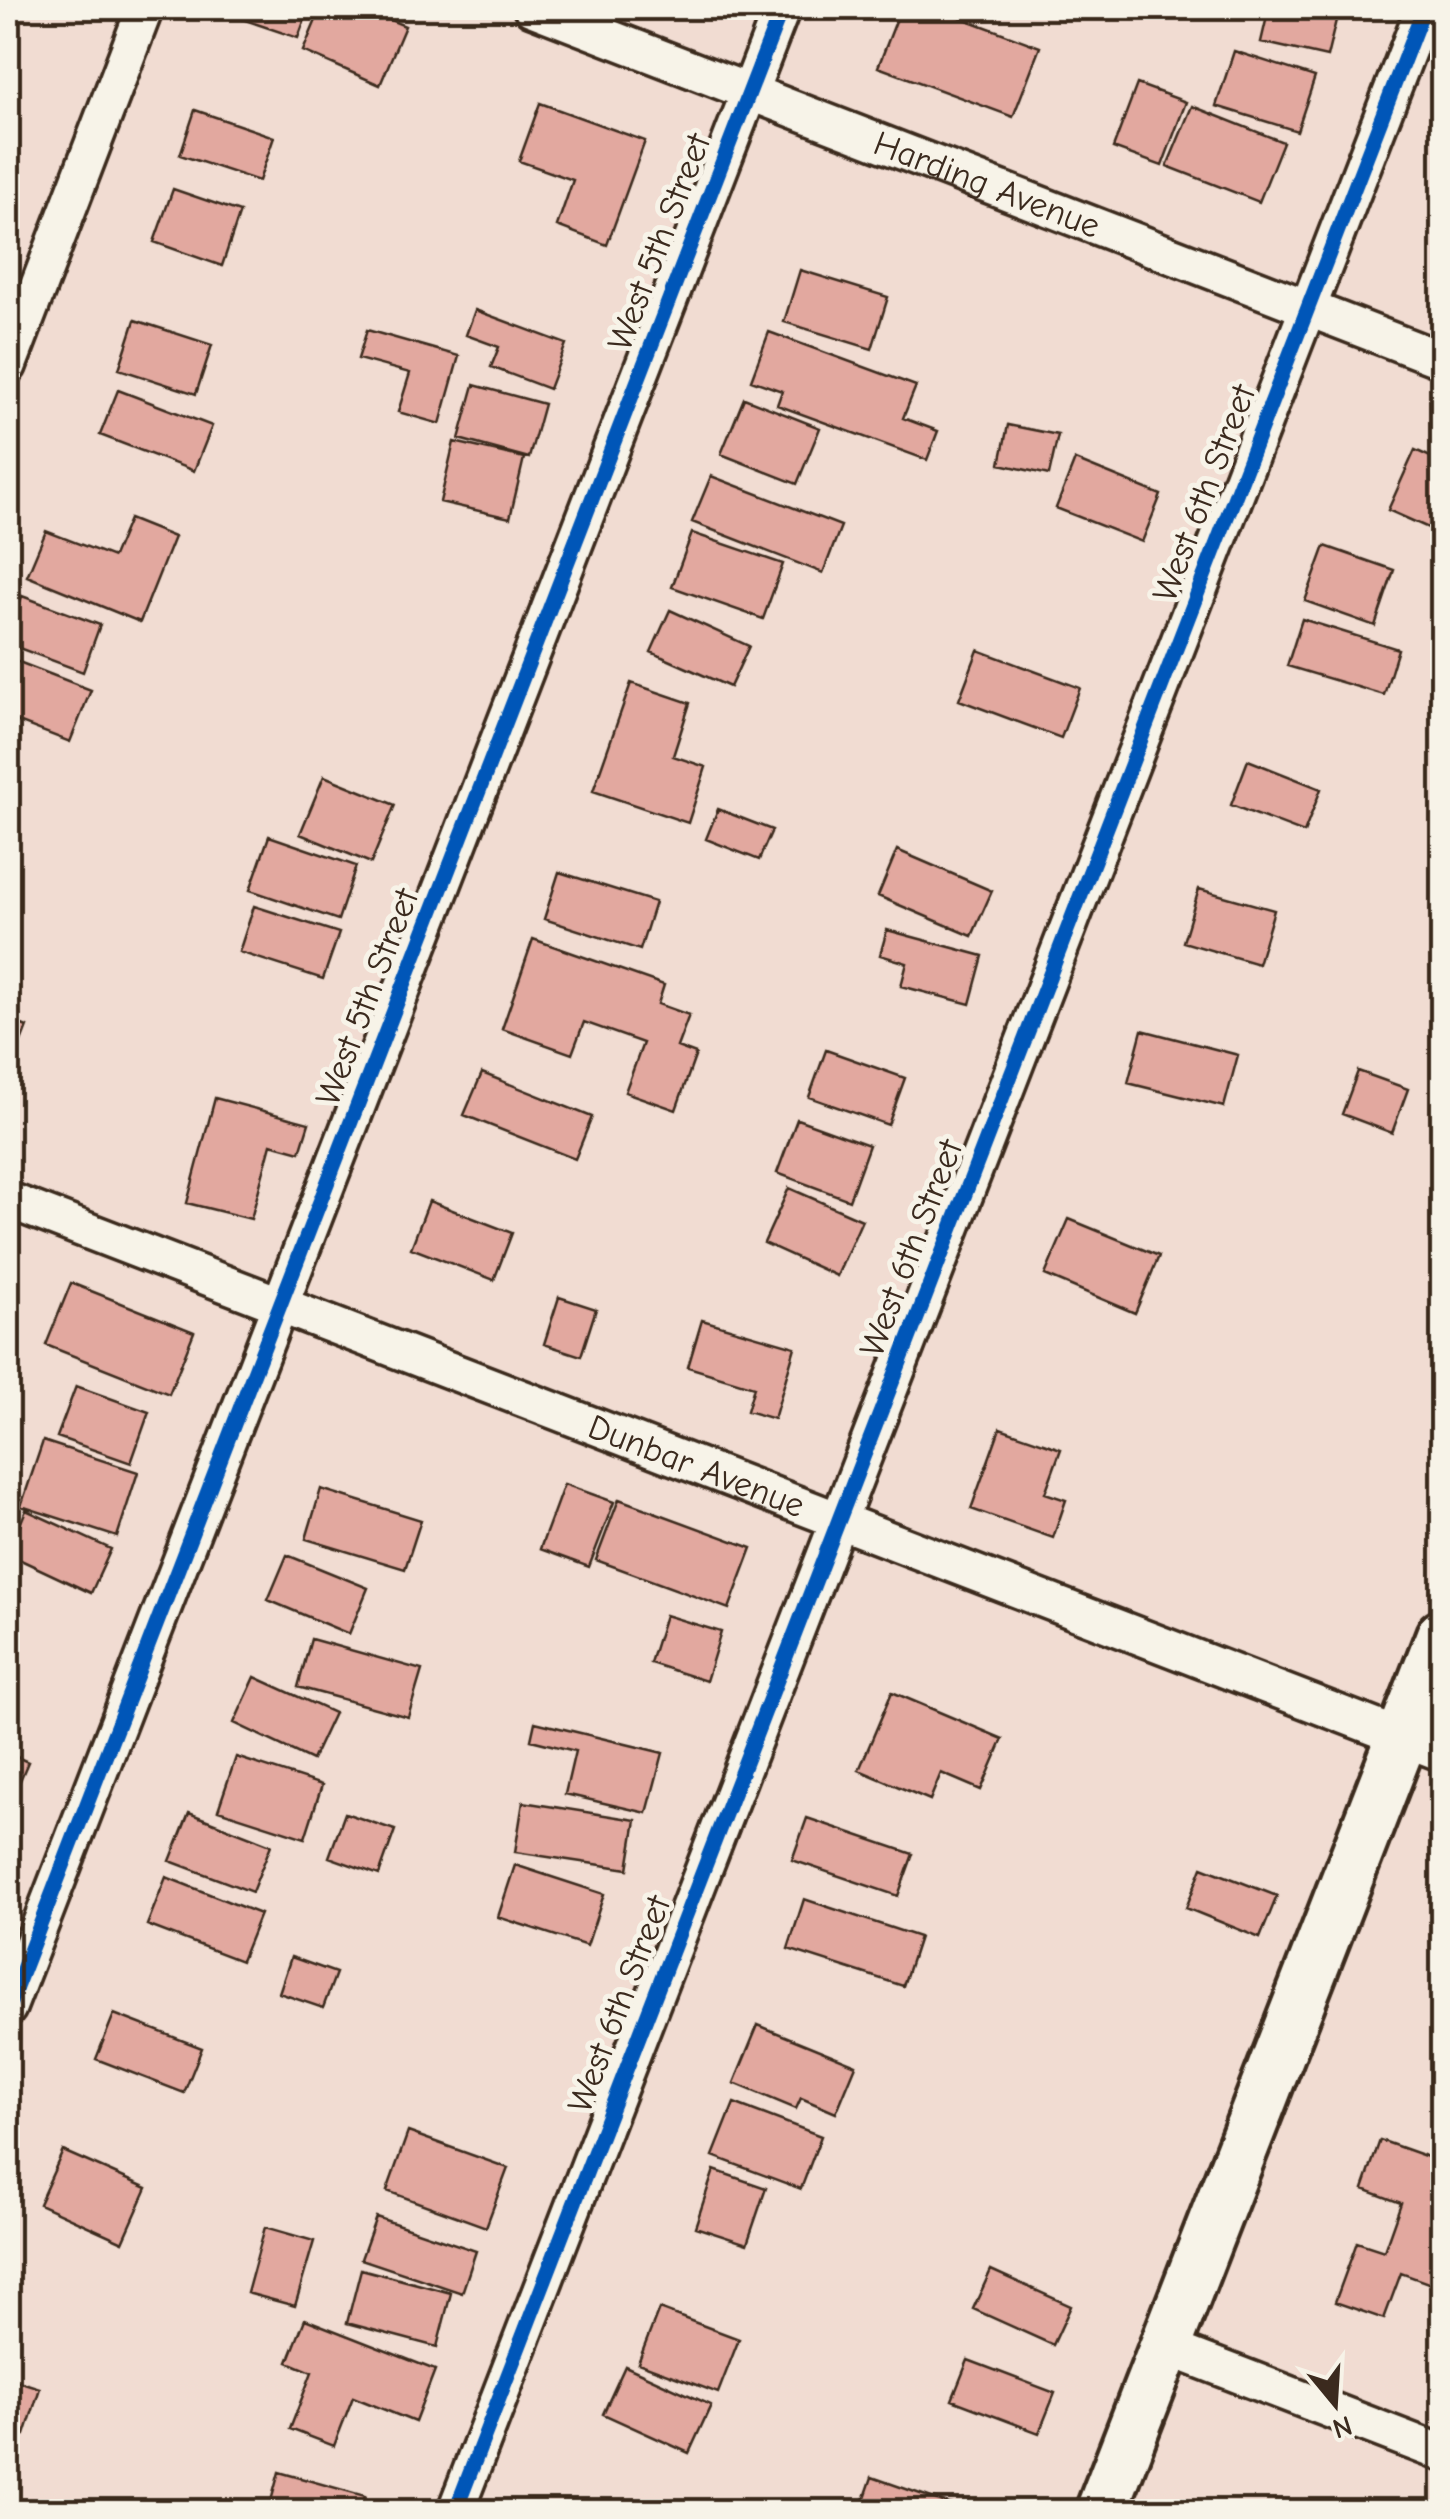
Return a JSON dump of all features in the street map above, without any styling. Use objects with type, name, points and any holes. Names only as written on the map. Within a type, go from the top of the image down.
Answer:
[{"type":"main road","points":[[1101,2512],[1164,2346],[1422,1745],[1442,1634]]},
{"type":"street","points":[[8,366],[145,8]]},
{"type":"street","name":"Harding Avenue","points":[[532,8],[1442,360]]},
{"type":"street","name":"West 5th Street","points":[[8,2008],[782,8]]},
{"type":"street","name":"West 6th Street","points":[[455,2512],[1424,8]]},
{"type":"street","name":"Dunbar Avenue","points":[[8,1200],[1422,1745]]},
{"type":"street","points":[[1164,2346],[1442,2454]]},
{"type":"building","points":[[240,8],[309,8],[298,38],[236,17]]},
{"type":"building","points":[[321,8],[361,8],[405,26],[380,85],[303,51]]},
{"type":"building","points":[[901,8],[935,8],[1040,47],[1013,117],[878,67]]},
{"type":"building","points":[[1269,8],[1339,8],[1327,57],[1261,42]]},
{"type":"building","points":[[1234,51],[1315,77],[1297,131],[1216,106]]},
{"type":"building","points":[[1137,84],[1186,102],[1162,166],[1113,148]]},
{"type":"building","points":[[540,103],[645,141],[607,245],[557,226],[573,180],[519,161]]},
{"type":"building","points":[[1192,106],[1283,142],[1259,202],[1167,166]]},
{"type":"building","points":[[195,110],[274,137],[259,181],[180,155]]},
{"type":"building","points":[[173,189],[240,212],[222,266],[154,242]]},
{"type":"building","points":[[800,270],[888,297],[872,349],[784,322]]},
{"type":"building","points":[[475,310],[566,344],[549,389],[491,367],[499,347],[466,335]]},
{"type":"building","points":[[135,320],[212,345],[196,394],[119,369]]},
{"type":"building","points":[[367,330],[459,356],[440,424],[398,412],[410,373],[358,359]]},
{"type":"building","points":[[769,332],[916,386],[903,418],[938,431],[927,460],[777,405],[782,391],[751,380]]},
{"type":"building","points":[[474,385],[544,404],[529,458],[459,439]]},
{"type":"building","points":[[118,390],[212,426],[194,471],[100,435]]},
{"type":"building","points":[[744,398],[820,428],[797,484],[721,454]]},
{"type":"building","points":[[1008,425],[1058,435],[1049,475],[1000,464]]},
{"type":"building","points":[[454,442],[524,458],[510,518],[440,502]]},
{"type":"building","points":[[1415,450],[1442,462],[1442,534],[1388,510]]},
{"type":"building","points":[[1075,460],[1161,495],[1142,542],[1056,508]]},
{"type":"building","points":[[711,476],[841,526],[823,573],[692,522]]},
{"type":"building","points":[[129,519],[174,537],[140,622],[27,576],[46,531],[113,557]]},
{"type":"building","points":[[692,533],[783,564],[763,619],[672,587]]},
{"type":"building","points":[[1325,546],[1394,570],[1375,626],[1305,601]]},
{"type":"building","points":[[22,596],[100,625],[83,672],[8,644]]},
{"type":"building","points":[[670,610],[749,646],[730,687],[651,652]]},
{"type":"building","points":[[1302,619],[1398,649],[1384,695],[1287,666]]},
{"type":"building","points":[[978,650],[1080,688],[1061,738],[959,700]]},
{"type":"building","points":[[11,659],[91,690],[70,742],[8,718]]},
{"type":"building","points":[[631,683],[690,703],[673,756],[706,767],[688,823],[593,791]]},
{"type":"building","points":[[1248,760],[1321,789],[1304,833],[1231,805]]},
{"type":"building","points":[[324,776],[395,805],[371,863],[300,834]]},
{"type":"building","points":[[718,809],[772,830],[759,860],[706,839]]},
{"type":"building","points":[[269,836],[356,866],[338,920],[250,890]]},
{"type":"building","points":[[897,850],[992,891],[972,936],[878,896]]},
{"type":"building","points":[[559,872],[655,902],[640,950],[544,919]]},
{"type":"building","points":[[1199,889],[1274,910],[1258,964],[1183,942]]},
{"type":"building","points":[[254,906],[339,933],[323,979],[239,952]]},
{"type":"building","points":[[887,930],[983,956],[970,1004],[901,986],[907,963],[880,955]]},
{"type":"building","points":[[533,939],[664,985],[658,1004],[689,1015],[677,1047],[696,1054],[676,1110],[625,1092],[643,1043],[584,1022],[572,1054],[502,1029]]},
{"type":"building","points":[[8,1019],[27,1027],[8,1076]]},
{"type":"building","points":[[1142,1030],[1238,1055],[1224,1107],[1128,1083]]},
{"type":"building","points":[[826,1050],[905,1078],[888,1125],[809,1097]]},
{"type":"building","points":[[1358,1071],[1408,1089],[1392,1133],[1342,1114]]},
{"type":"building","points":[[482,1073],[592,1117],[575,1159],[464,1115]]},
{"type":"building","points":[[215,1098],[309,1123],[300,1152],[271,1144],[251,1219],[187,1203]]},
{"type":"building","points":[[797,1119],[869,1145],[849,1200],[777,1173]]},
{"type":"building","points":[[789,1188],[862,1220],[837,1276],[764,1243]]},
{"type":"building","points":[[429,1201],[512,1233],[494,1280],[411,1248]]},
{"type":"building","points":[[1069,1219],[1159,1256],[1135,1313],[1045,1275]]},
{"type":"building","points":[[71,1283],[194,1332],[169,1394],[46,1345]]},
{"type":"building","points":[[559,1297],[596,1309],[581,1356],[544,1344]]},
{"type":"building","points":[[702,1320],[795,1347],[774,1419],[747,1411],[754,1387],[688,1367]]},
{"type":"building","points":[[76,1386],[149,1412],[131,1463],[57,1437]]},
{"type":"building","points":[[1000,1428],[1061,1449],[1045,1493],[1066,1500],[1053,1538],[971,1509]]},
{"type":"building","points":[[43,1441],[138,1472],[117,1537],[21,1506]]},
{"type":"building","points":[[564,1484],[614,1502],[589,1567],[540,1549]]},
{"type":"building","points":[[321,1489],[421,1520],[405,1569],[306,1539]]},
{"type":"building","points":[[619,1499],[752,1548],[729,1609],[596,1560]]},
{"type":"building","points":[[26,1510],[111,1549],[91,1593],[8,1554]]},
{"type":"building","points":[[287,1555],[368,1588],[349,1634],[268,1600]]},
{"type":"building","points":[[665,1615],[721,1632],[706,1681],[650,1663]]},
{"type":"building","points":[[311,1639],[422,1670],[408,1717],[298,1687]]},
{"type":"building","points":[[255,1677],[334,1713],[312,1760],[234,1723]]},
{"type":"building","points":[[892,1692],[1003,1739],[981,1790],[941,1773],[930,1800],[859,1770]]},
{"type":"building","points":[[535,1722],[663,1753],[647,1813],[565,1794],[575,1751],[531,1740]]},
{"type":"building","points":[[8,1753],[28,1762],[9,1806],[8,1805]]},
{"type":"building","points":[[236,1757],[322,1785],[305,1838],[218,1810]]},
{"type":"building","points":[[523,1802],[636,1820],[628,1869],[515,1852]]},
{"type":"building","points":[[189,1813],[271,1845],[252,1892],[170,1861]]},
{"type":"building","points":[[345,1813],[395,1830],[379,1875],[329,1857]]},
{"type":"building","points":[[807,1818],[913,1854],[898,1896],[792,1860]]},
{"type":"building","points":[[515,1865],[604,1894],[587,1946],[498,1917]]},
{"type":"building","points":[[1202,1867],[1277,1896],[1260,1938],[1186,1908]]},
{"type":"building","points":[[166,1877],[260,1914],[241,1961],[147,1925]]},
{"type":"building","points":[[804,1899],[919,1937],[903,1986],[788,1949]]},
{"type":"building","points":[[291,1957],[336,1973],[323,2008],[279,1993]]},
{"type":"building","points":[[114,2014],[202,2048],[184,2093],[96,2059]]},
{"type":"building","points":[[758,2025],[856,2065],[836,2113],[801,2098],[796,2109],[734,2083]]},
{"type":"building","points":[[734,2103],[821,2136],[801,2189],[713,2156]]},
{"type":"building","points":[[408,2132],[508,2168],[486,2227],[387,2191]]},
{"type":"building","points":[[1380,2140],[1442,2162],[1442,2288],[1401,2273],[1384,2319],[1335,2302],[1357,2242],[1384,2251],[1401,2203],[1363,2189]]},
{"type":"building","points":[[63,2151],[147,2188],[123,2242],[39,2204]]},
{"type":"building","points":[[714,2170],[766,2188],[747,2244],[695,2227]]},
{"type":"building","points":[[376,2217],[476,2251],[462,2293],[361,2259]]},
{"type":"building","points":[[265,2227],[314,2241],[295,2306],[247,2293]]},
{"type":"building","points":[[361,2269],[451,2293],[437,2347],[347,2323]]},
{"type":"building","points":[[991,2270],[1071,2306],[1053,2345],[973,2309]]},
{"type":"building","points":[[659,2309],[739,2339],[718,2393],[638,2363]]},
{"type":"building","points":[[305,2319],[435,2370],[415,2422],[353,2397],[334,2446],[290,2429],[312,2372],[288,2362]]},
{"type":"building","points":[[968,2360],[1055,2393],[1039,2433],[952,2400]]},
{"type":"building","points":[[625,2366],[711,2405],[689,2453],[603,2414]]},
{"type":"building","points":[[8,2378],[40,2388],[25,2435],[8,2429]]},
{"type":"building","points":[[279,2472],[365,2496],[360,2512],[268,2512]]},
{"type":"building","points":[[872,2477],[969,2511],[860,2512]]},
{"type":"cycle path","points":[[8,2008],[782,8]]},
{"type":"cycle path","points":[[455,2512],[1424,8]]}]
